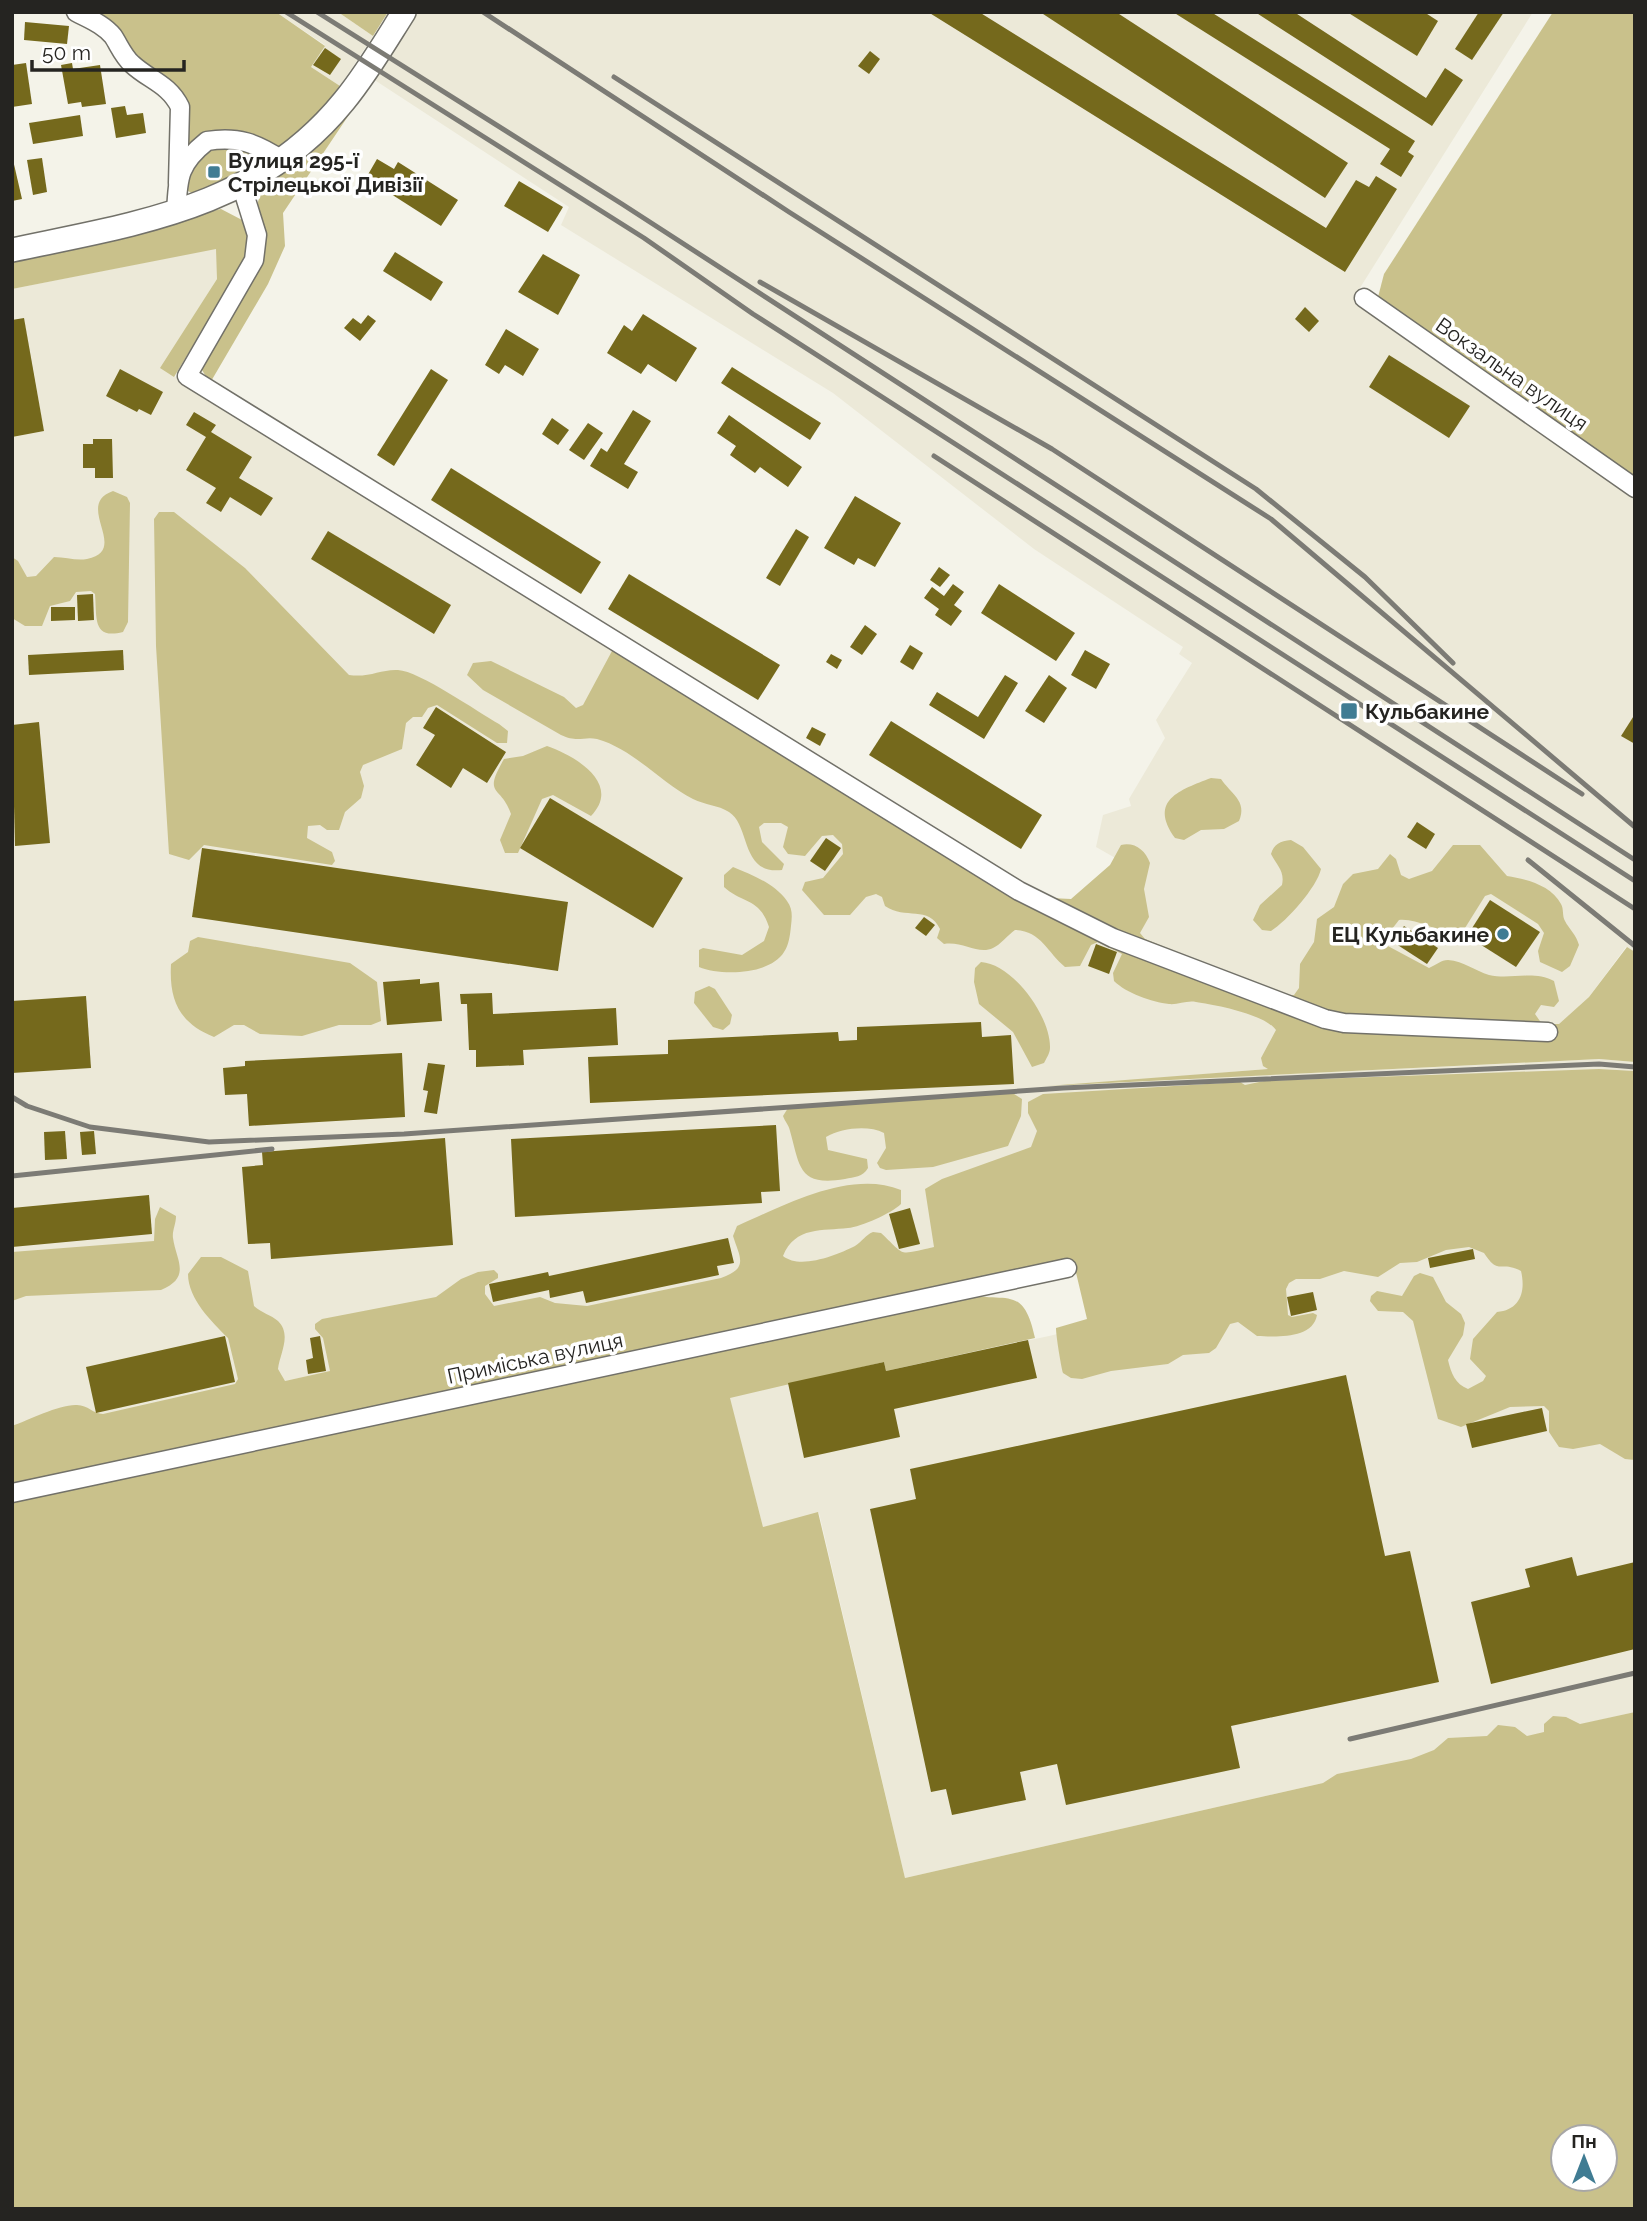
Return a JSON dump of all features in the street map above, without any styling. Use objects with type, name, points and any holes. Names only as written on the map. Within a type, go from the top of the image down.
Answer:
[{"type":"street","points":[[76,12],[98,23],[112,35],[131,63],[170,89],[176,98],[180,107],[176,213]]},
{"type":"street","points":[[12,250],[176,213],[242,187],[282,160],[323,124],[369,66],[404,12]]},
{"type":"street","points":[[178,183],[189,156],[206,141],[241,139],[257,144],[282,160]]},
{"type":"street","points":[[242,187],[257,235],[254,260],[187,376],[1019,891],[1113,938],[1254,994],[1344,1023],[1548,1032]]},
{"type":"street","name":"Вокзальна вулиця","points":[[1364,298],[1635,488]]},
{"type":"street","name":"Приміська вулиця","points":[[12,1493],[1068,1268]]},
{"type":"shaded area","points":[[85,12],[276,12],[325,46],[311,67],[340,86],[310,123],[293,138],[257,163],[194,194],[184,189],[186,104]]},
{"type":"shaded area","points":[[276,12],[338,12],[373,36],[340,86],[311,67],[325,45]]},
{"type":"shaded area","points":[[338,12],[388,12],[373,36]]},
{"type":"shaded area","points":[[417,12],[1533,12],[1353,299],[1635,495],[1635,952],[1626,947],[1589,997],[1559,1024],[1344,1019],[1115,933],[1147,876],[1096,847],[1103,815],[1131,806],[1129,799],[1165,738],[1156,720],[1192,663],[1179,654],[1183,647],[1034,549],[833,393],[561,225],[569,207],[373,79]]},
{"type":"shaded area","points":[[1553,12],[1635,12],[1635,482],[1383,304],[1378,297],[1384,274]]},
{"type":"shaded area","points":[[373,79],[283,213],[285,246],[268,284],[210,383],[202,370],[203,360],[264,235],[257,205],[263,186],[291,167],[349,108]]},
{"type":"shaded area","points":[[221,209],[244,221],[249,233],[247,256],[174,377],[160,368],[217,279],[216,249],[12,289],[12,258]]},
{"type":"shaded area","points":[[217,248],[217,279],[161,368],[1016,898],[1290,1014],[1290,1067],[1087,1084],[1599,1059],[1635,1062],[1635,1071],[1599,1069],[1054,1154],[935,1247],[12,1437],[12,289]]},
{"type":"shaded area","points":[[113,491],[127,497],[130,503],[128,622],[123,632],[113,634],[101,630],[98,625],[95,594],[91,591],[76,592],[70,601],[50,606],[42,626],[25,626],[12,618],[12,557],[18,561],[27,577],[36,576],[54,557],[87,559],[99,554],[104,547],[104,537],[98,506],[102,498]]},
{"type":"shaded area","points":[[159,512],[174,512],[245,568],[349,675],[398,670],[420,677],[499,724],[508,731],[507,743],[497,743],[437,705],[428,708],[422,717],[413,717],[406,723],[402,749],[363,765],[360,772],[364,786],[361,798],[345,812],[339,830],[327,830],[320,825],[308,826],[307,838],[332,852],[335,861],[332,865],[204,845],[189,860],[169,854],[156,646],[154,519]]},
{"type":"shaded area","points":[[619,649],[856,795],[1051,898],[1071,899],[1110,865],[1121,845],[1135,846],[1145,854],[1150,863],[1144,889],[1149,917],[1140,933],[1145,939],[1286,996],[1294,995],[1299,988],[1300,964],[1314,942],[1317,919],[1334,907],[1343,884],[1353,874],[1378,869],[1390,854],[1396,859],[1401,875],[1409,879],[1432,871],[1453,845],[1480,845],[1507,876],[1537,884],[1557,897],[1565,921],[1579,945],[1570,966],[1562,972],[1540,962],[1538,951],[1544,933],[1538,924],[1491,894],[1485,896],[1465,928],[1448,931],[1399,920],[1385,938],[1386,945],[1429,968],[1448,960],[1489,975],[1538,976],[1554,981],[1559,1001],[1554,1007],[1541,1005],[1535,1014],[1542,1024],[1559,1024],[1589,997],[1627,947],[1635,952],[1635,1062],[1599,1059],[1047,1086],[1268,1069],[1263,1066],[1261,1058],[1276,1030],[1261,1019],[1227,1008],[1193,1002],[1169,1004],[1132,993],[1114,981],[1113,973],[1122,954],[1098,942],[1091,945],[1080,966],[1065,967],[1038,938],[1024,931],[1015,930],[998,945],[987,950],[944,944],[937,938],[940,929],[930,917],[893,910],[885,906],[882,897],[876,894],[866,897],[850,915],[824,915],[802,890],[805,882],[823,878],[843,854],[842,844],[833,835],[822,836],[805,856],[788,854],[783,847],[788,827],[781,823],[764,823],[759,827],[762,842],[784,864],[782,870],[769,870],[753,858],[741,828],[729,812],[693,799],[623,750],[610,744],[592,738],[572,739],[561,735],[483,690],[467,675],[473,663],[491,661],[564,697],[576,708],[583,705],[612,651]]},
{"type":"shaded area","points":[[547,746],[582,764],[592,773],[601,793],[599,804],[591,816],[553,795],[542,799],[518,853],[505,853],[500,840],[511,814],[496,790],[494,779],[504,759],[523,756]]},
{"type":"shaded area","points":[[1211,778],[1221,779],[1237,798],[1241,808],[1239,821],[1224,829],[1201,830],[1184,840],[1175,838],[1165,814],[1166,805],[1179,792]]},
{"type":"shaded area","points":[[1291,840],[1303,847],[1321,869],[1314,885],[1293,912],[1271,931],[1262,930],[1253,920],[1260,905],[1282,885],[1283,880],[1271,854],[1278,844]]},
{"type":"shaded area","points":[[733,867],[769,884],[787,901],[792,913],[789,940],[784,952],[768,965],[744,972],[708,970],[699,967],[699,950],[703,948],[742,955],[764,941],[769,927],[756,906],[724,887],[724,875]]},
{"type":"shaded area","points":[[198,937],[350,963],[377,982],[381,1021],[371,1025],[339,1025],[302,1036],[260,1034],[244,1025],[234,1025],[214,1037],[192,1025],[184,1017],[174,999],[172,989],[171,964],[188,952],[190,941]]},
{"type":"shaded area","points":[[981,962],[1005,972],[1028,994],[1037,1008],[1049,1035],[1050,1050],[1044,1063],[1032,1067],[1013,1032],[979,1004],[974,982],[975,968]]},
{"type":"shaded area","points":[[709,986],[715,989],[732,1015],[730,1024],[723,1030],[713,1027],[694,1003],[695,992]]},
{"type":"shaded area","points":[[1599,1069],[1635,1071],[1635,1460],[1625,1459],[1600,1444],[1573,1449],[1559,1447],[1549,1432],[1549,1411],[1544,1406],[1510,1407],[1461,1427],[1438,1419],[1413,1321],[1403,1312],[1378,1311],[1370,1301],[1377,1291],[1402,1296],[1414,1276],[1420,1273],[1433,1277],[1446,1302],[1461,1314],[1465,1323],[1463,1335],[1448,1360],[1452,1374],[1468,1389],[1483,1381],[1486,1376],[1470,1359],[1473,1339],[1497,1312],[1505,1311],[1516,1304],[1523,1286],[1521,1271],[1497,1266],[1484,1253],[1469,1247],[1446,1250],[1417,1262],[1400,1263],[1378,1277],[1344,1271],[1320,1279],[1296,1279],[1289,1283],[1286,1289],[1288,1315],[1317,1315],[1309,1329],[1293,1335],[1257,1336],[1238,1322],[1230,1324],[1216,1348],[1209,1353],[1183,1355],[1168,1364],[1111,1371],[1082,1379],[1071,1378],[1063,1373],[1057,1337],[1056,1328],[1087,1319],[1073,1260],[1068,1258],[12,1485],[12,1426],[70,1405],[81,1405],[103,1414],[235,1384],[238,1379],[228,1338],[196,1301],[189,1283],[188,1274],[201,1257],[221,1257],[248,1271],[254,1306],[282,1326],[285,1338],[278,1369],[285,1381],[330,1371],[323,1338],[315,1329],[315,1324],[322,1319],[436,1297],[461,1279],[478,1272],[494,1270],[498,1274],[498,1278],[485,1286],[485,1294],[494,1306],[540,1297],[555,1303],[587,1306],[721,1278],[739,1266],[740,1256],[733,1236],[737,1226],[796,1200],[839,1187],[881,1185],[901,1190],[901,1204],[860,1225],[802,1235],[788,1246],[783,1256],[799,1262],[819,1260],[855,1246],[873,1232],[881,1233],[903,1252],[934,1247],[925,1189],[942,1179],[1031,1147],[1037,1131],[1028,1113],[1028,1102],[1043,1094],[1240,1082],[1245,1085],[1264,1081]]},
{"type":"shaded area","points":[[1011,1092],[1022,1099],[1021,1116],[1008,1146],[933,1167],[886,1170],[880,1168],[877,1163],[886,1148],[884,1133],[863,1128],[847,1130],[826,1137],[828,1150],[867,1159],[868,1168],[858,1176],[830,1181],[810,1177],[804,1171],[799,1164],[783,1116],[788,1108]]},
{"type":"shaded area","points":[[160,1207],[176,1216],[173,1238],[180,1267],[179,1274],[171,1285],[161,1290],[26,1296],[12,1301],[12,1252],[154,1241],[155,1219]]},
{"type":"shaded area","points":[[1530,1225],[1635,1447],[1635,1712],[905,1878],[819,1513],[763,1527],[729,1397],[884,1362],[886,1370],[1049,1336],[1484,1232]]},
{"type":"shaded area","points":[[963,1293],[1018,1302],[1025,1309],[1035,1338],[886,1371],[884,1362],[730,1398],[763,1527],[818,1512],[905,1878],[1323,1783],[1337,1774],[1411,1759],[1434,1750],[1448,1738],[1487,1736],[1498,1725],[1515,1727],[1527,1736],[1544,1732],[1544,1724],[1553,1716],[1566,1717],[1580,1724],[1635,1712],[1635,2209],[12,2209],[12,1497],[745,1346]]},
{"type":"building","points":[[928,12],[979,12],[1326,228],[1356,180],[1369,187],[1376,176],[1397,189],[1345,272]]},
{"type":"building","points":[[1040,12],[1116,12],[1348,163],[1325,198]]},
{"type":"building","points":[[1173,12],[1211,12],[1415,141],[1408,152],[1414,156],[1401,177],[1380,164],[1390,149]]},
{"type":"building","points":[[1255,12],[1294,12],[1426,98],[1445,68],[1463,80],[1432,126]]},
{"type":"building","points":[[1347,12],[1424,12],[1438,21],[1417,56]]},
{"type":"building","points":[[1479,12],[1504,12],[1472,60],[1455,49]]},
{"type":"building","points":[[25,22],[69,26],[67,44],[24,40]]},
{"type":"building","points":[[325,48],[341,59],[330,75],[313,65]]},
{"type":"building","points":[[870,51],[880,59],[869,74],[858,66]]},
{"type":"building","points":[[26,63],[32,104],[12,107],[12,65]]},
{"type":"building","points":[[72,63],[73,69],[100,65],[106,104],[82,107],[81,102],[68,104],[61,65]]},
{"type":"building","points":[[125,106],[127,115],[143,113],[146,133],[116,138],[111,108]]},
{"type":"building","points":[[80,115],[83,136],[33,144],[29,123]]},
{"type":"building","points":[[42,158],[47,192],[33,195],[27,160]]},
{"type":"building","points":[[377,159],[394,169],[398,162],[458,200],[441,226],[366,178]]},
{"type":"building","points":[[12,161],[22,199],[12,201]]},
{"type":"building","points":[[519,181],[563,207],[548,232],[504,206]]},
{"type":"building","points":[[395,252],[443,282],[431,301],[383,271]]},
{"type":"building","points":[[543,254],[580,275],[558,315],[518,292]]},
{"type":"building","points":[[1305,307],[1319,321],[1309,332],[1295,319]]},
{"type":"building","points":[[643,314],[697,348],[676,382],[648,364],[641,374],[607,353],[624,325],[632,331]]},
{"type":"building","points":[[368,315],[376,321],[360,341],[344,328],[353,318],[361,324]]},
{"type":"building","points":[[24,318],[44,431],[12,437],[12,320]]},
{"type":"building","points":[[506,329],[539,349],[523,376],[505,365],[499,374],[485,365]]},
{"type":"building","points":[[1389,355],[1470,406],[1449,438],[1369,387]]},
{"type":"building","points":[[732,367],[821,423],[810,440],[721,383]]},
{"type":"building","points":[[120,369],[163,392],[151,415],[139,409],[137,412],[106,396]]},
{"type":"building","points":[[431,369],[448,380],[394,466],[377,455]]},
{"type":"building","points":[[633,410],[651,421],[624,464],[638,472],[628,489],[590,466],[601,448],[607,452]]},
{"type":"building","points":[[194,412],[216,425],[211,432],[252,457],[239,478],[273,498],[261,516],[230,497],[221,512],[206,503],[216,488],[186,470],[206,437],[186,425]]},
{"type":"building","points":[[729,415],[802,467],[788,487],[760,467],[755,473],[730,455],[736,446],[717,433]]},
{"type":"building","points":[[552,418],[569,430],[558,445],[542,434]]},
{"type":"building","points":[[588,423],[603,433],[584,460],[569,450]]},
{"type":"building","points":[[93,439],[112,439],[113,478],[95,478],[95,468],[83,468],[83,444],[93,444]]},
{"type":"building","points":[[451,468],[601,562],[581,594],[431,500]]},
{"type":"building","points":[[855,496],[901,523],[875,567],[858,558],[854,565],[824,548]]},
{"type":"building","points":[[796,529],[809,537],[780,586],[766,578]]},
{"type":"building","points":[[328,531],[451,605],[434,634],[311,559]]},
{"type":"building","points":[[939,567],[950,575],[940,587],[930,580]]},
{"type":"building","points":[[629,574],[780,665],[758,700],[608,609]]},
{"type":"building","points":[[953,584],[964,592],[954,605],[962,611],[951,626],[935,615],[939,609],[924,598],[932,587],[944,596]]},
{"type":"building","points":[[999,584],[1075,633],[1056,661],[981,613]]},
{"type":"building","points":[[93,594],[94,620],[78,621],[77,595]]},
{"type":"building","points":[[51,607],[75,607],[75,620],[51,621]]},
{"type":"building","points":[[865,625],[877,634],[862,655],[850,647]]},
{"type":"building","points":[[910,645],[923,653],[913,670],[900,662]]},
{"type":"building","points":[[123,650],[124,670],[29,675],[28,655]]},
{"type":"building","points":[[1085,650],[1110,664],[1096,689],[1071,675]]},
{"type":"building","points":[[831,654],[842,660],[837,669],[826,662]]},
{"type":"building","points":[[1005,675],[1018,683],[984,739],[929,705],[937,692],[978,717]]},
{"type":"building","points":[[1049,675],[1067,688],[1044,723],[1025,711]]},
{"type":"building","points":[[436,707],[506,752],[487,783],[463,768],[451,788],[416,765],[435,735],[423,728]]},
{"type":"building","points":[[1635,714],[1635,744],[1621,736]]},
{"type":"building","points":[[891,721],[1042,815],[1021,849],[869,755]]},
{"type":"building","points":[[39,722],[50,843],[15,846],[12,725]]},
{"type":"building","points":[[812,727],[826,734],[820,746],[806,738]]},
{"type":"building","points":[[550,798],[683,878],[653,928],[520,848]]},
{"type":"building","points":[[1417,822],[1435,834],[1426,849],[1407,837]]},
{"type":"building","points":[[826,838],[841,848],[825,871],[810,861]]},
{"type":"building","points":[[202,848],[568,902],[558,971],[192,917]]},
{"type":"building","name":"ЕЦ Кульбакине","points":[[1490,900],[1540,932],[1516,967],[1467,936]]},
{"type":"building","points":[[924,917],[935,925],[926,936],[915,928]]},
{"type":"building","points":[[1404,926],[1438,948],[1427,964],[1393,942]]},
{"type":"building","points":[[1096,944],[1117,952],[1109,974],[1088,966]]},
{"type":"building","points":[[420,979],[420,984],[439,982],[442,1021],[387,1025],[383,982]]},
{"type":"building","points":[[492,993],[493,1014],[616,1008],[618,1045],[523,1050],[524,1065],[476,1067],[476,1050],[469,1050],[467,1004],[461,1004],[460,994]]},
{"type":"building","points":[[86,996],[91,1068],[12,1073],[12,1001]]},
{"type":"building","points":[[981,1022],[982,1037],[1011,1035],[1014,1084],[590,1103],[588,1057],[668,1054],[668,1040],[838,1032],[839,1041],[857,1040],[857,1027]]},
{"type":"building","points":[[402,1053],[405,1117],[249,1126],[247,1094],[225,1095],[223,1068],[245,1066],[245,1061]]},
{"type":"building","points":[[428,1063],[445,1065],[437,1114],[424,1112],[428,1091],[423,1090]]},
{"type":"building","points":[[776,1125],[780,1191],[761,1192],[762,1203],[515,1217],[511,1139]]},
{"type":"building","points":[[65,1131],[67,1159],[45,1160],[44,1132]]},
{"type":"building","points":[[94,1131],[96,1154],[82,1155],[80,1132]]},
{"type":"building","points":[[445,1138],[453,1245],[271,1259],[270,1243],[248,1244],[242,1167],[263,1165],[262,1152]]},
{"type":"building","points":[[149,1195],[152,1234],[12,1247],[12,1208]]},
{"type":"building","points":[[910,1208],[920,1244],[899,1249],[889,1214]]},
{"type":"building","points":[[728,1238],[734,1263],[717,1266],[719,1275],[586,1303],[583,1291],[550,1298],[549,1290],[493,1302],[489,1284],[548,1272],[549,1276]]},
{"type":"building","points":[[1473,1249],[1475,1259],[1430,1268],[1428,1258]]},
{"type":"building","points":[[1313,1292],[1317,1310],[1291,1316],[1287,1297]]},
{"type":"building","points":[[225,1336],[235,1382],[96,1413],[86,1367]]},
{"type":"building","points":[[320,1336],[326,1371],[308,1374],[306,1360],[313,1358],[310,1338]]},
{"type":"building","points":[[1028,1340],[1037,1378],[894,1409],[900,1437],[804,1458],[788,1383],[884,1362],[886,1371]]},
{"type":"building","points":[[1346,1375],[1385,1556],[1410,1551],[1439,1682],[1231,1726],[1240,1768],[1066,1805],[1057,1764],[1020,1772],[1026,1800],[952,1815],[946,1789],[931,1792],[870,1509],[916,1499],[910,1469]]},
{"type":"building","points":[[1542,1408],[1547,1431],[1472,1448],[1466,1424]]},
{"type":"building","points":[[1572,1557],[1577,1576],[1635,1562],[1635,1649],[1491,1684],[1471,1602],[1530,1587],[1525,1569]]},
{"type":"railway","points":[[286,12],[644,238],[753,314],[1635,881]]},
{"type":"railway","points":[[317,12],[622,204],[1635,860]]},
{"type":"railway","points":[[483,12],[789,212],[1271,519],[1635,827]]},
{"type":"railway","points":[[614,77],[1256,489],[1365,577],[1453,663]]},
{"type":"railway","points":[[760,282],[1052,449],[1582,794]]},
{"type":"railway","points":[[934,456],[1635,909]]},
{"type":"railway","points":[[1528,860],[1635,946]]},
{"type":"railway","points":[[12,1097],[27,1106],[90,1127],[209,1142],[404,1134],[1063,1088],[1599,1064],[1635,1067]]},
{"type":"railway","points":[[12,1176],[272,1149]]},
{"type":"railway","points":[[1350,1739],[1635,1673]]},
{"type":"place","name":"Вулиця 295-ї Стрілецької Дивізії","points":[[214,172]]},
{"type":"place","name":"Кульбакине","points":[[1349,711]]},
{"type":"place","name":"ЕЦ Кульбакине","points":[[1503,934]]}]
